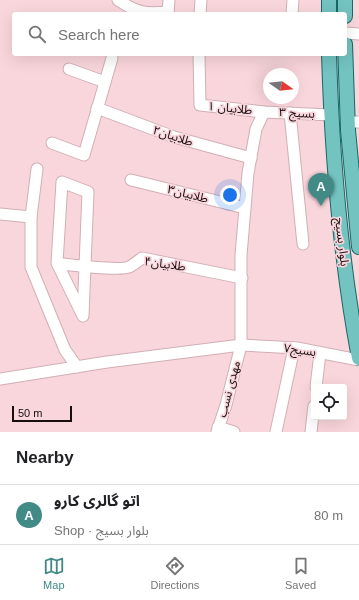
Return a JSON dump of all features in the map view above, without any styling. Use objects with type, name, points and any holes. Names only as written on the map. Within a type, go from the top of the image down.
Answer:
[{"type":"main road","points":[[329,0],[329,12]]},
{"type":"main road","points":[[345,0],[345,12]]},
{"type":"main road","name":"بلوار بسیج","points":[[329,56],[331,115],[340,230],[359,359]]},
{"type":"main road","name":"بلوار بسیج","points":[[346,56],[353,122],[359,247]]},
{"type":"street","points":[[118,0],[132,10],[141,12]]},
{"type":"street","points":[[168,12],[169,0]]},
{"type":"street","points":[[200,12],[201,0]]},
{"type":"street","points":[[292,12],[293,0]]},
{"type":"street","points":[[347,33],[359,34]]},
{"type":"street","name":"طلابیان ۱","points":[[199,56],[200,105],[264,112]]},
{"type":"street","points":[[52,143],[84,155],[112,58]]},
{"type":"street","points":[[68,69],[105,82]]},
{"type":"street","name":"طلابیان۲","points":[[98,108],[174,137],[251,158]]},
{"type":"street","name":"بسیج ۳","points":[[264,112],[331,115]]},
{"type":"street","name":"مهدی نسب","points":[[218,430],[241,345],[242,254],[245,208],[256,129],[264,112]]},
{"type":"street","points":[[290,113],[303,244]]},
{"type":"street","points":[[37,169],[31,217],[31,267],[65,350],[77,367]]},
{"type":"street","name":"طلابیان۳","points":[[131,180],[245,208]]},
{"type":"street","points":[[62,182],[88,192],[83,316],[61,264],[62,182]]},
{"type":"street","points":[[0,214],[31,217]]},
{"type":"street","name":"طلابیان۴","points":[[61,264],[128,268],[142,258],[242,278]]},
{"type":"street","name":"بسیج۷","points":[[0,379],[241,345],[294,348],[359,359]]},
{"type":"street","points":[[276,432],[294,348]]},
{"type":"street","points":[[316,384],[320,353]]},
{"type":"street","points":[[311,432],[312,420]]},
{"type":"street","points":[[218,430],[234,432]]},
{"type":"place","name":"اتو گالری کارو","points":[[321,206]]}]
